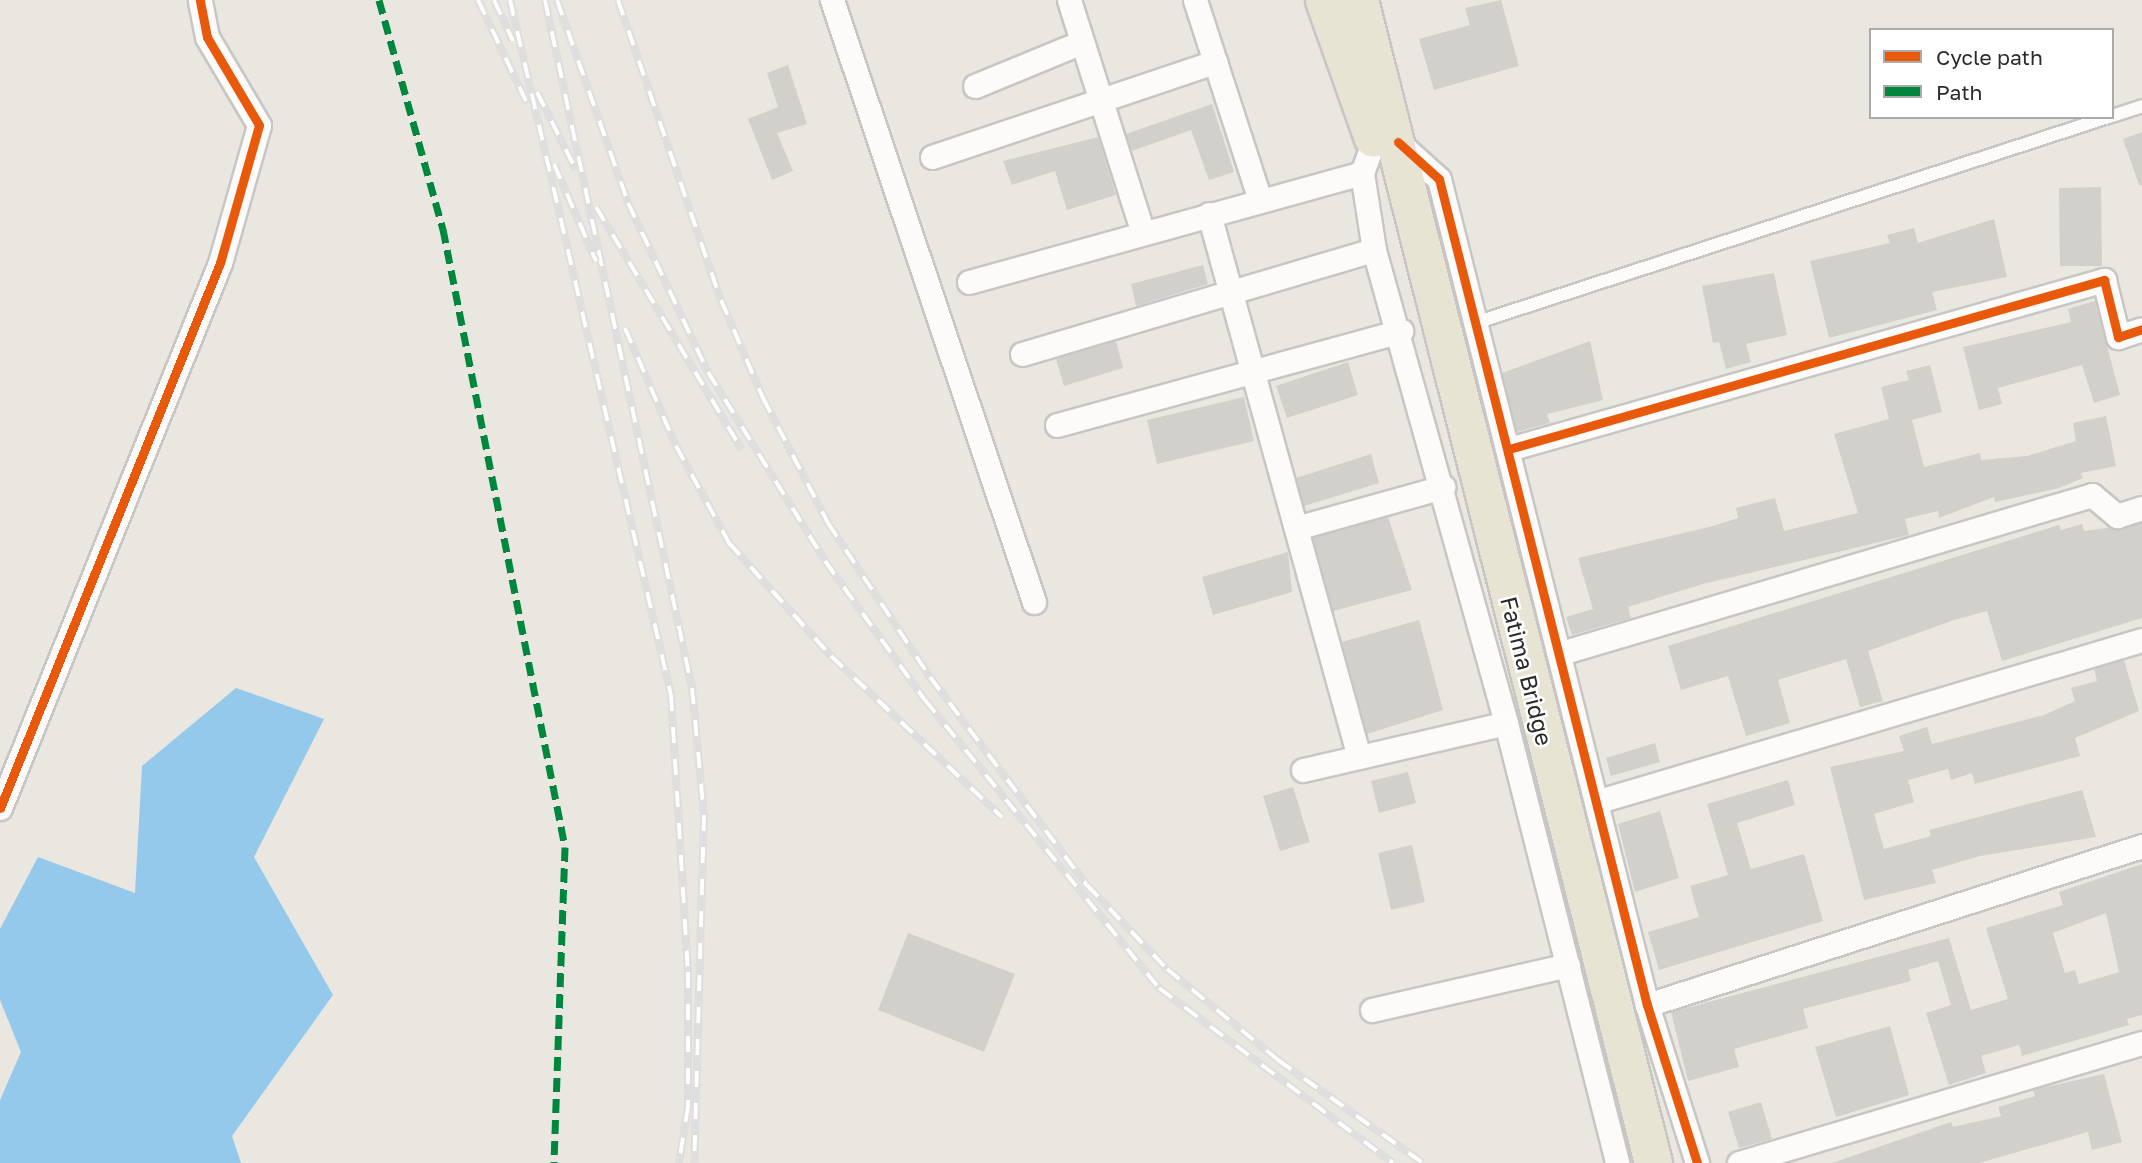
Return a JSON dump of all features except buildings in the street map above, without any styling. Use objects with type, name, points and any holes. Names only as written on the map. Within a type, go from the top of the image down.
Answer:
[{"type":"main road","points":[[1324,0],[1387,161]]},
{"type":"main road","points":[[1359,0],[1387,161]]},
{"type":"main road","name":"Fatima Bridge","points":[[1387,161],[1653,1163]]},
{"type":"street","points":[[0,808],[220,263],[259,125],[207,37],[200,0]]},
{"type":"street","points":[[832,0],[1034,602]]},
{"type":"street","points":[[1069,0],[1143,233]]},
{"type":"street","points":[[1195,0],[1260,200]]},
{"type":"street","points":[[975,86],[1082,42]]},
{"type":"street","points":[[932,158],[1215,62]]},
{"type":"street","points":[[1387,161],[1374,250],[1401,331],[1506,723],[1617,1163]]},
{"type":"street","points":[[969,282],[1260,200],[1387,161],[1439,179],[1478,322],[1599,801],[1647,1005],[1697,1163]]},
{"type":"street","points":[[1209,214],[1359,757]]},
{"type":"street","points":[[1022,354],[1374,250]]},
{"type":"street","points":[[1509,449],[2104,281],[2118,337],[2142,330]]},
{"type":"street","points":[[1056,425],[1401,331]]},
{"type":"street","points":[[1296,527],[1443,487]]},
{"type":"street","points":[[1561,653],[2092,495],[2118,516],[2142,508]]},
{"type":"street","points":[[1599,801],[2142,640]]},
{"type":"street","points":[[1303,770],[1506,723]]},
{"type":"street","points":[[1647,1005],[2142,846]]},
{"type":"street","points":[[1372,1010],[1568,965]]},
{"type":"street","points":[[1739,1163],[1793,1157],[2142,1042]]},
{"type":"lane","points":[[2114,116],[2142,106]]},
{"type":"lane","points":[[1478,322],[2104,119]]},
{"type":"water","points":[[236,688],[324,719],[254,857],[333,995],[232,1136],[241,1163],[0,1163],[0,1100],[21,1052],[0,1000],[0,929],[38,857],[135,893],[142,766]]},
{"type":"railway","points":[[478,0],[527,103]]},
{"type":"railway","points":[[494,0],[513,41]]},
{"type":"railway","points":[[510,0],[671,695],[688,972],[688,1106],[679,1163]]},
{"type":"railway","points":[[545,0],[692,688],[704,815],[694,1163]]},
{"type":"railway","points":[[557,0],[628,203],[708,372],[825,561],[925,700],[1159,988],[1393,1163]]},
{"type":"railway","points":[[618,0],[721,300],[763,398],[828,523],[930,677],[1087,885],[1167,969],[1278,1060],[1423,1163]]},
{"type":"railway","points":[[537,92],[576,170]]},
{"type":"railway","points":[[554,164],[596,261]]},
{"type":"railway","points":[[596,207],[742,450]]},
{"type":"railway","points":[[625,328],[676,446],[729,543],[831,656],[1002,817]]},
{"type":"marked path","points":[[379,0],[443,229],[565,847],[554,1163]]},
{"type":"cycle path","points":[[0,808],[220,263],[259,125],[207,37],[200,0]]},
{"type":"cycle path","points":[[1398,142],[1439,179],[1647,1005],[1697,1163]]},
{"type":"cycle path","points":[[1509,449],[2104,280],[2118,337],[2142,329]]}]
